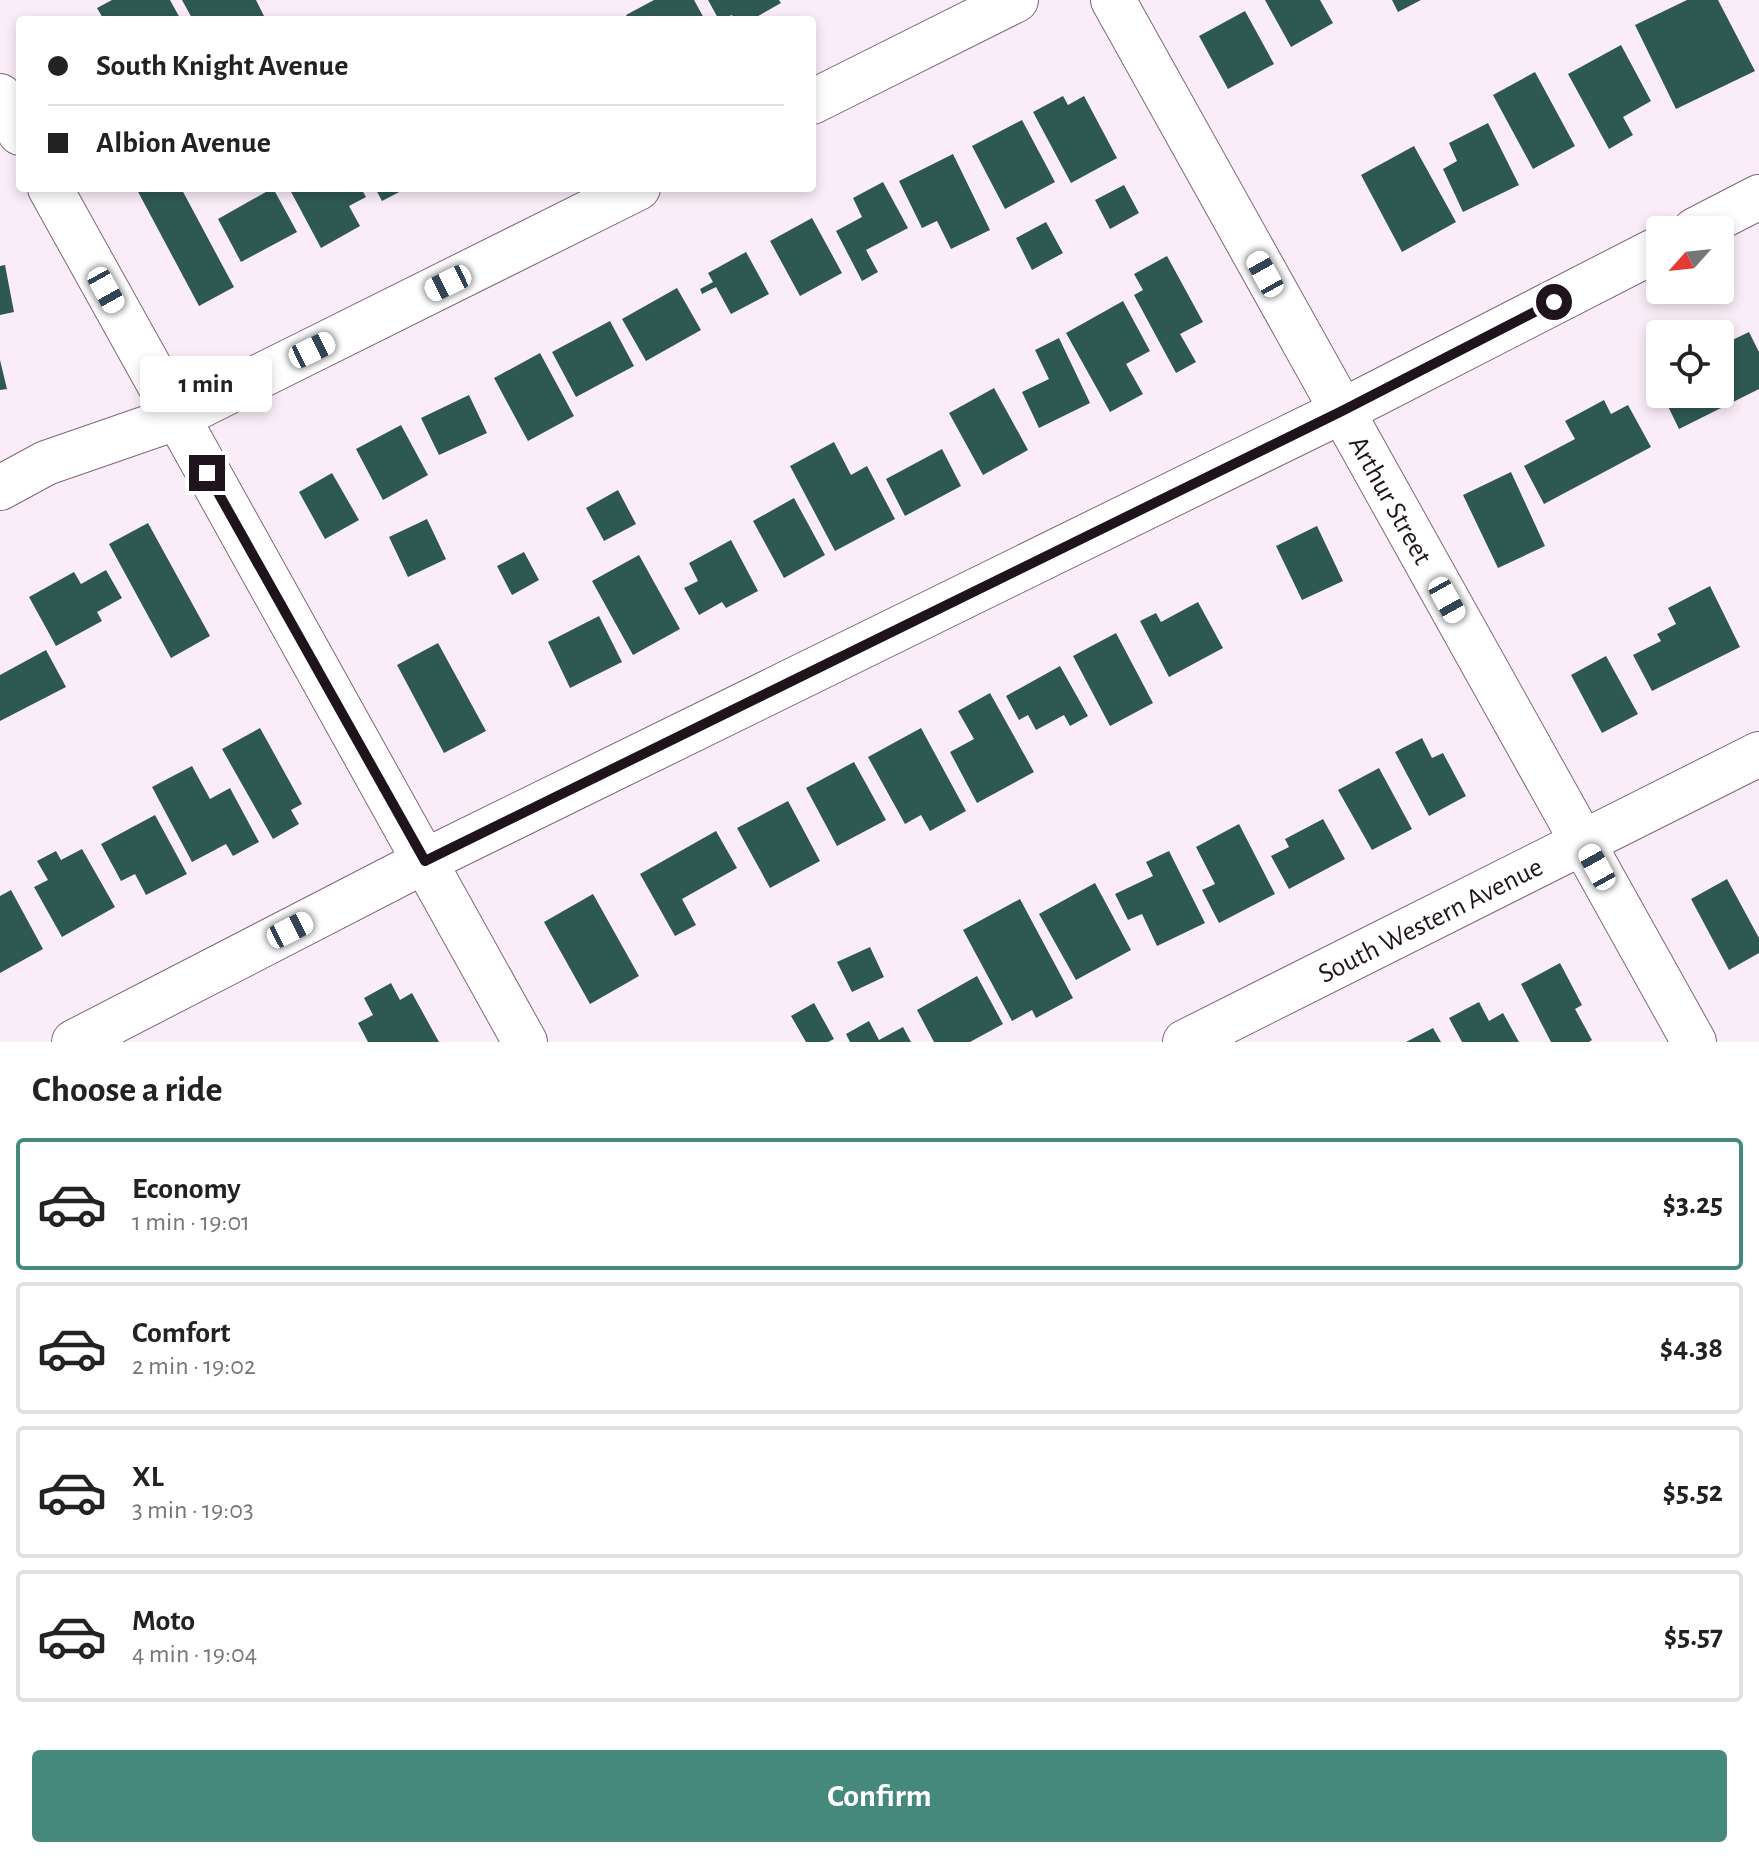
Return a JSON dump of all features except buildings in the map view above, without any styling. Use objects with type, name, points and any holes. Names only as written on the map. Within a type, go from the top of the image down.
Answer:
[{"type":"street","points":[[816,100],[1016,0]]},
{"type":"street","name":"Arthur Street","points":[[1113,0],[1694,1042]]},
{"type":"street","points":[[0,96],[16,126]]},
{"type":"street","points":[[52,192],[525,1042]]},
{"type":"street","points":[[0,488],[46,463],[176,418],[630,192]]},
{"type":"street","points":[[1722,216],[1759,197]]},
{"type":"street","points":[[74,1042],[425,861],[1342,411],[1646,255]]},
{"type":"street","name":"South Western Avenue","points":[[1185,1042],[1759,754]]},
{"type":"route","points":[[207,473],[425,861],[1342,411],[1554,302]]}]
